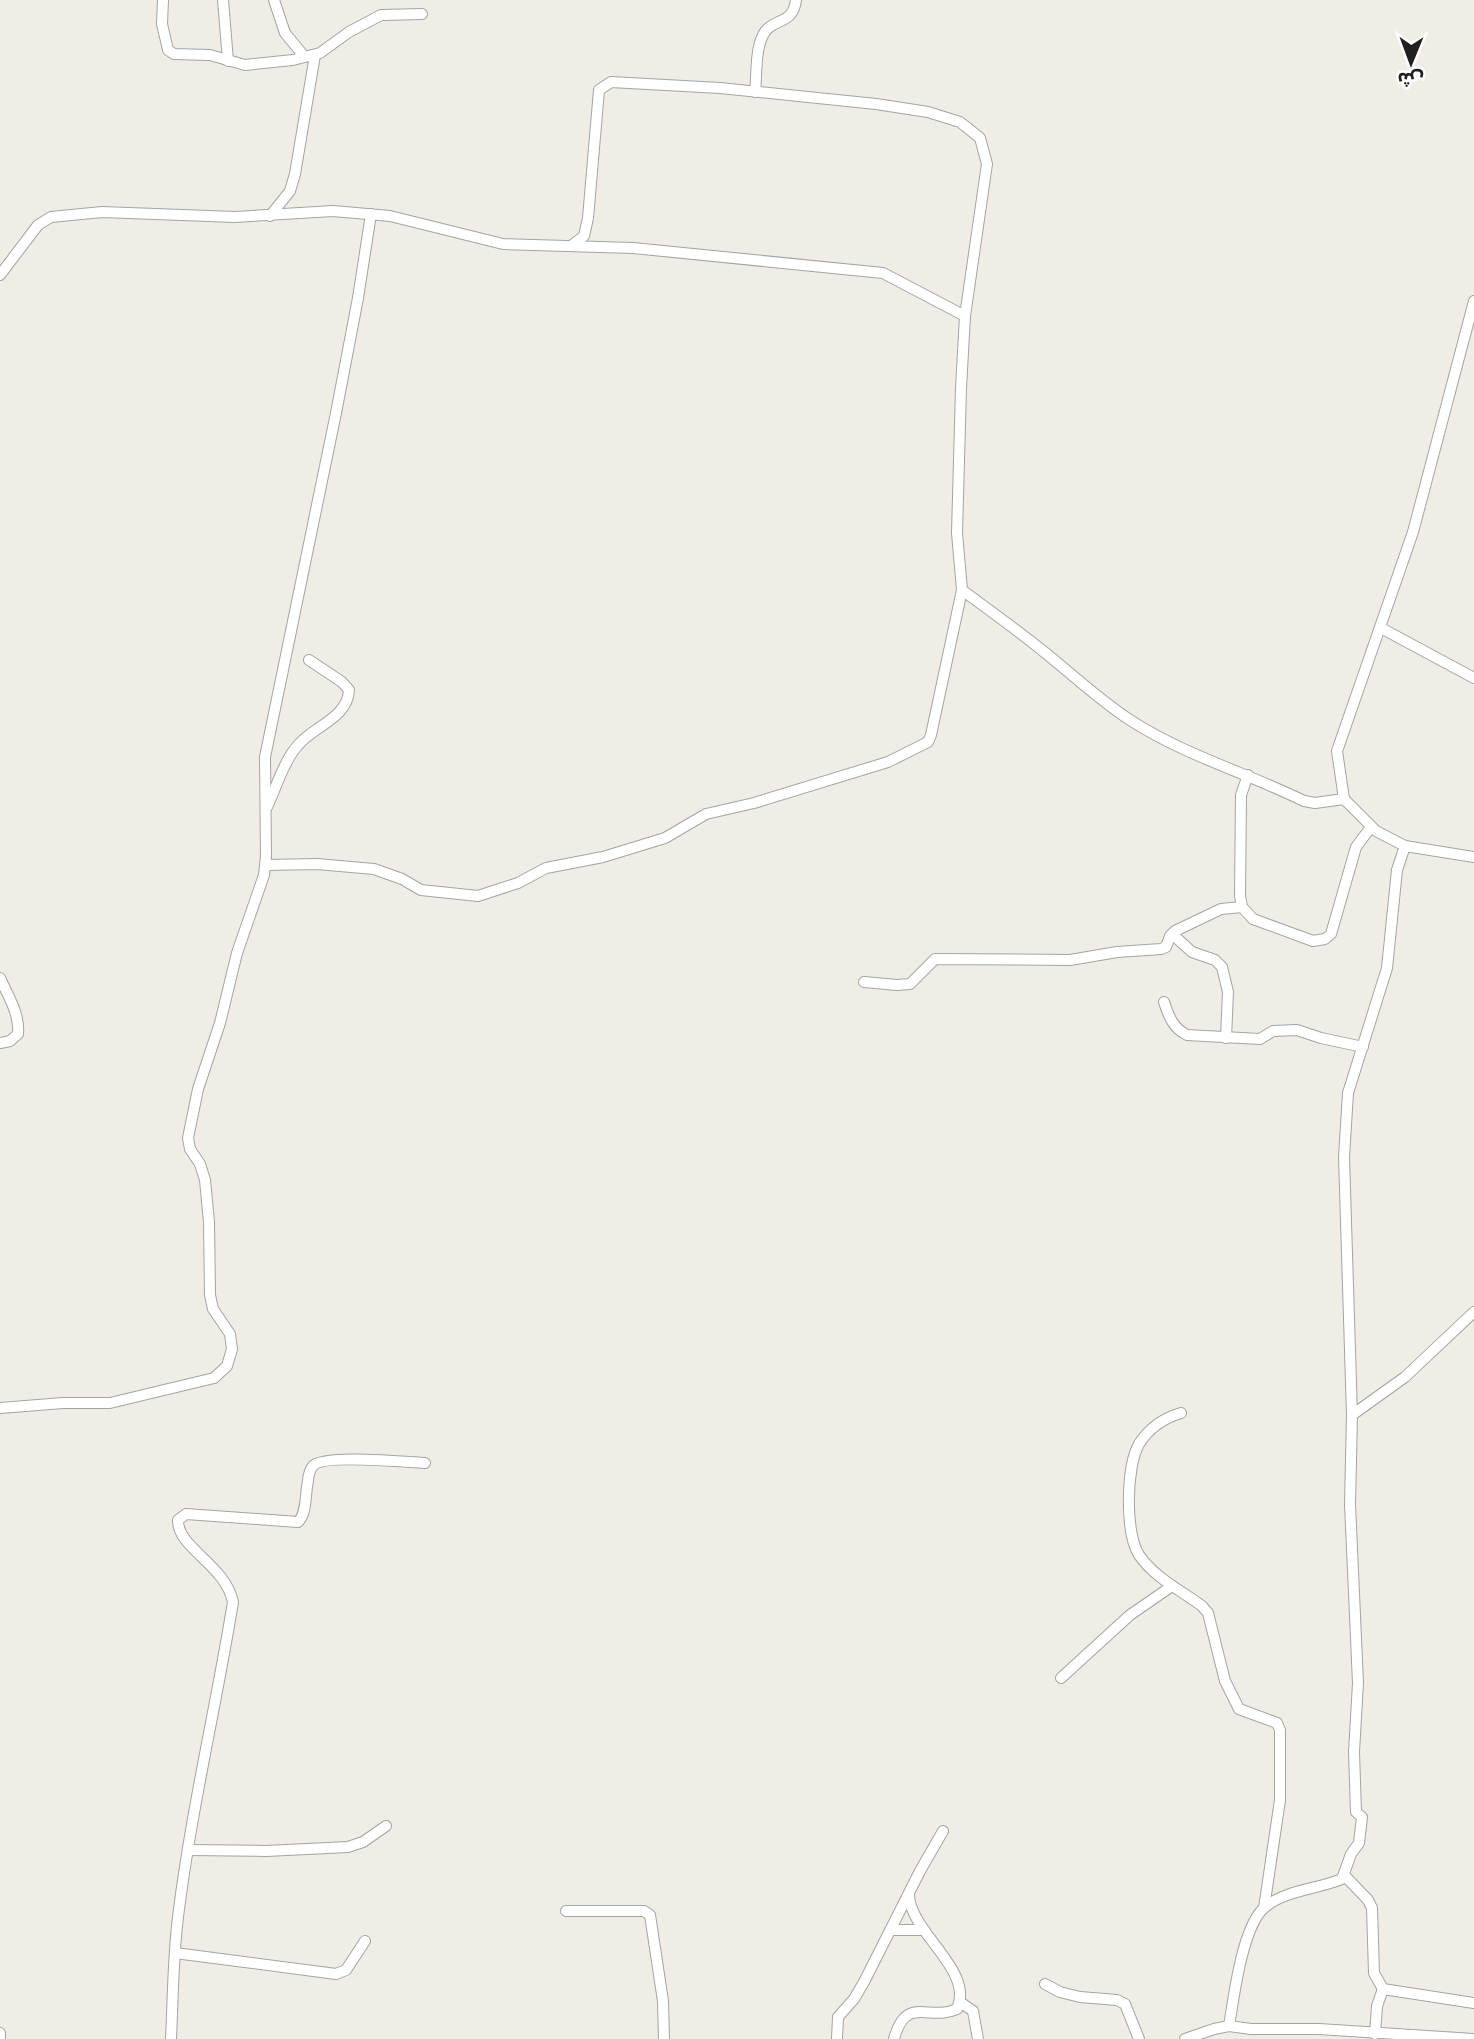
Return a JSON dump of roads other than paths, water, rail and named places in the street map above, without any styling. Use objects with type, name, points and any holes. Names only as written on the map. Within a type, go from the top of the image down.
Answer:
[{"type":"street","points":[[163,0],[162,24],[168,50],[174,54],[209,55],[245,65],[293,60],[309,55],[381,15],[422,14]]},
{"type":"street","points":[[223,0],[228,61]]},
{"type":"street","points":[[274,0],[285,33],[309,55]]},
{"type":"street","points":[[755,92],[760,44],[764,33],[795,10],[796,0]]},
{"type":"street","points":[[269,216],[280,205],[293,183],[309,55]]},
{"type":"street","points":[[265,865],[317,864],[374,869],[402,879],[421,890],[478,896],[518,883],[546,868],[603,857],[665,838],[706,814],[754,803],[888,762],[928,742],[961,590],[957,533],[965,316],[987,164],[983,145],[976,134],[960,122],[928,112],[876,104],[611,82],[599,90],[588,218],[584,236],[571,246]]},
{"type":"street","points":[[0,275],[38,225],[51,217],[102,212],[235,218],[333,211],[390,216],[503,244],[633,248],[883,272],[965,316]]},
{"type":"street","points":[[0,1408],[63,1403],[110,1403],[214,1378],[227,1367],[232,1349],[230,1335],[213,1310],[210,1295],[209,1222],[205,1180],[200,1164],[190,1149],[188,1138],[198,1089],[220,1023],[237,953],[257,898],[265,865],[265,757],[271,720],[336,413],[371,214]]},
{"type":"street","points":[[1474,301],[1413,532],[1337,751],[1344,799],[1371,827],[1405,846],[1474,857]]},
{"type":"street","points":[[961,590],[1131,721],[1188,752],[1248,775],[1304,801],[1315,803],[1344,799]]},
{"type":"street","points":[[1381,628],[1474,678]]},
{"type":"street","points":[[266,811],[296,746],[347,704],[349,690],[342,682],[309,660]]},
{"type":"street","points":[[1248,775],[1241,795],[1239,856],[1242,907],[1253,919],[1313,941],[1325,939],[1331,934],[1356,847],[1371,827]]},
{"type":"street","points":[[1264,1908],[1345,1876],[1352,1854],[1359,1843],[1362,1817],[1356,1811],[1357,1783],[1354,1764],[1358,1684],[1350,1504],[1352,1415],[1344,1157],[1348,1093],[1387,968],[1397,870],[1405,846]]},
{"type":"street","points":[[864,982],[910,984],[934,959],[1070,960],[1117,952],[1161,949],[1166,947],[1172,933],[1221,909],[1242,907]]},
{"type":"street","points":[[1172,933],[1192,952],[1214,960],[1222,967],[1228,992],[1226,1038]]},
{"type":"street","points":[[0,978],[17,1015],[19,1026],[18,1034],[10,1041],[0,1043]]},
{"type":"street","points":[[1164,1002],[1179,1031],[1195,1036],[1260,1039],[1273,1031],[1297,1030],[1363,1047]]},
{"type":"street","points":[[1352,1415],[1405,1377],[1474,1312]]},
{"type":"street","points":[[1181,1413],[1158,1423],[1140,1442],[1134,1457],[1129,1522],[1133,1545],[1151,1569],[1202,1605],[1208,1613],[1225,1681],[1239,1709],[1277,1723],[1280,1730],[1280,1800],[1264,1908],[1248,1937],[1229,2026]]},
{"type":"street","points":[[171,2039],[178,1919],[195,1803],[218,1697],[233,1601],[224,1578],[180,1535],[178,1520],[186,1514],[298,1522],[304,1514],[309,1475],[313,1465],[320,1461],[351,1459],[425,1463]]},
{"type":"street","points":[[1061,1678],[1130,1615],[1172,1586]]},
{"type":"street","points":[[188,1850],[266,1851],[348,1847],[363,1842],[386,1826]]},
{"type":"street","points":[[836,2039],[838,2017],[854,1998],[943,1831]]},
{"type":"street","points":[[1345,1876],[1371,1903],[1374,1918],[1374,1973],[1383,1989],[1377,2006],[1375,2034]]},
{"type":"street","points":[[894,2039],[898,2027],[907,2015],[918,2011],[952,2011],[957,2009],[960,2002],[955,1979],[938,1948],[912,1914],[909,1893]]},
{"type":"street","points":[[566,1911],[644,1911],[650,1914],[663,2001],[664,2039]]},
{"type":"street","points":[[891,1930],[923,1930]]},
{"type":"street","points":[[175,1953],[336,1975],[346,1970],[365,1941]]},
{"type":"street","points":[[1045,1984],[1070,1994],[1117,2000],[1125,2004],[1139,2039]]},
{"type":"street","points":[[1383,1989],[1474,2003]]},
{"type":"street","points":[[960,2002],[973,2011],[978,2039]]},
{"type":"street","points":[[1185,2039],[1229,2026],[1474,2039]]},
{"type":"street","points":[[0,2033],[0,2039]]}]
